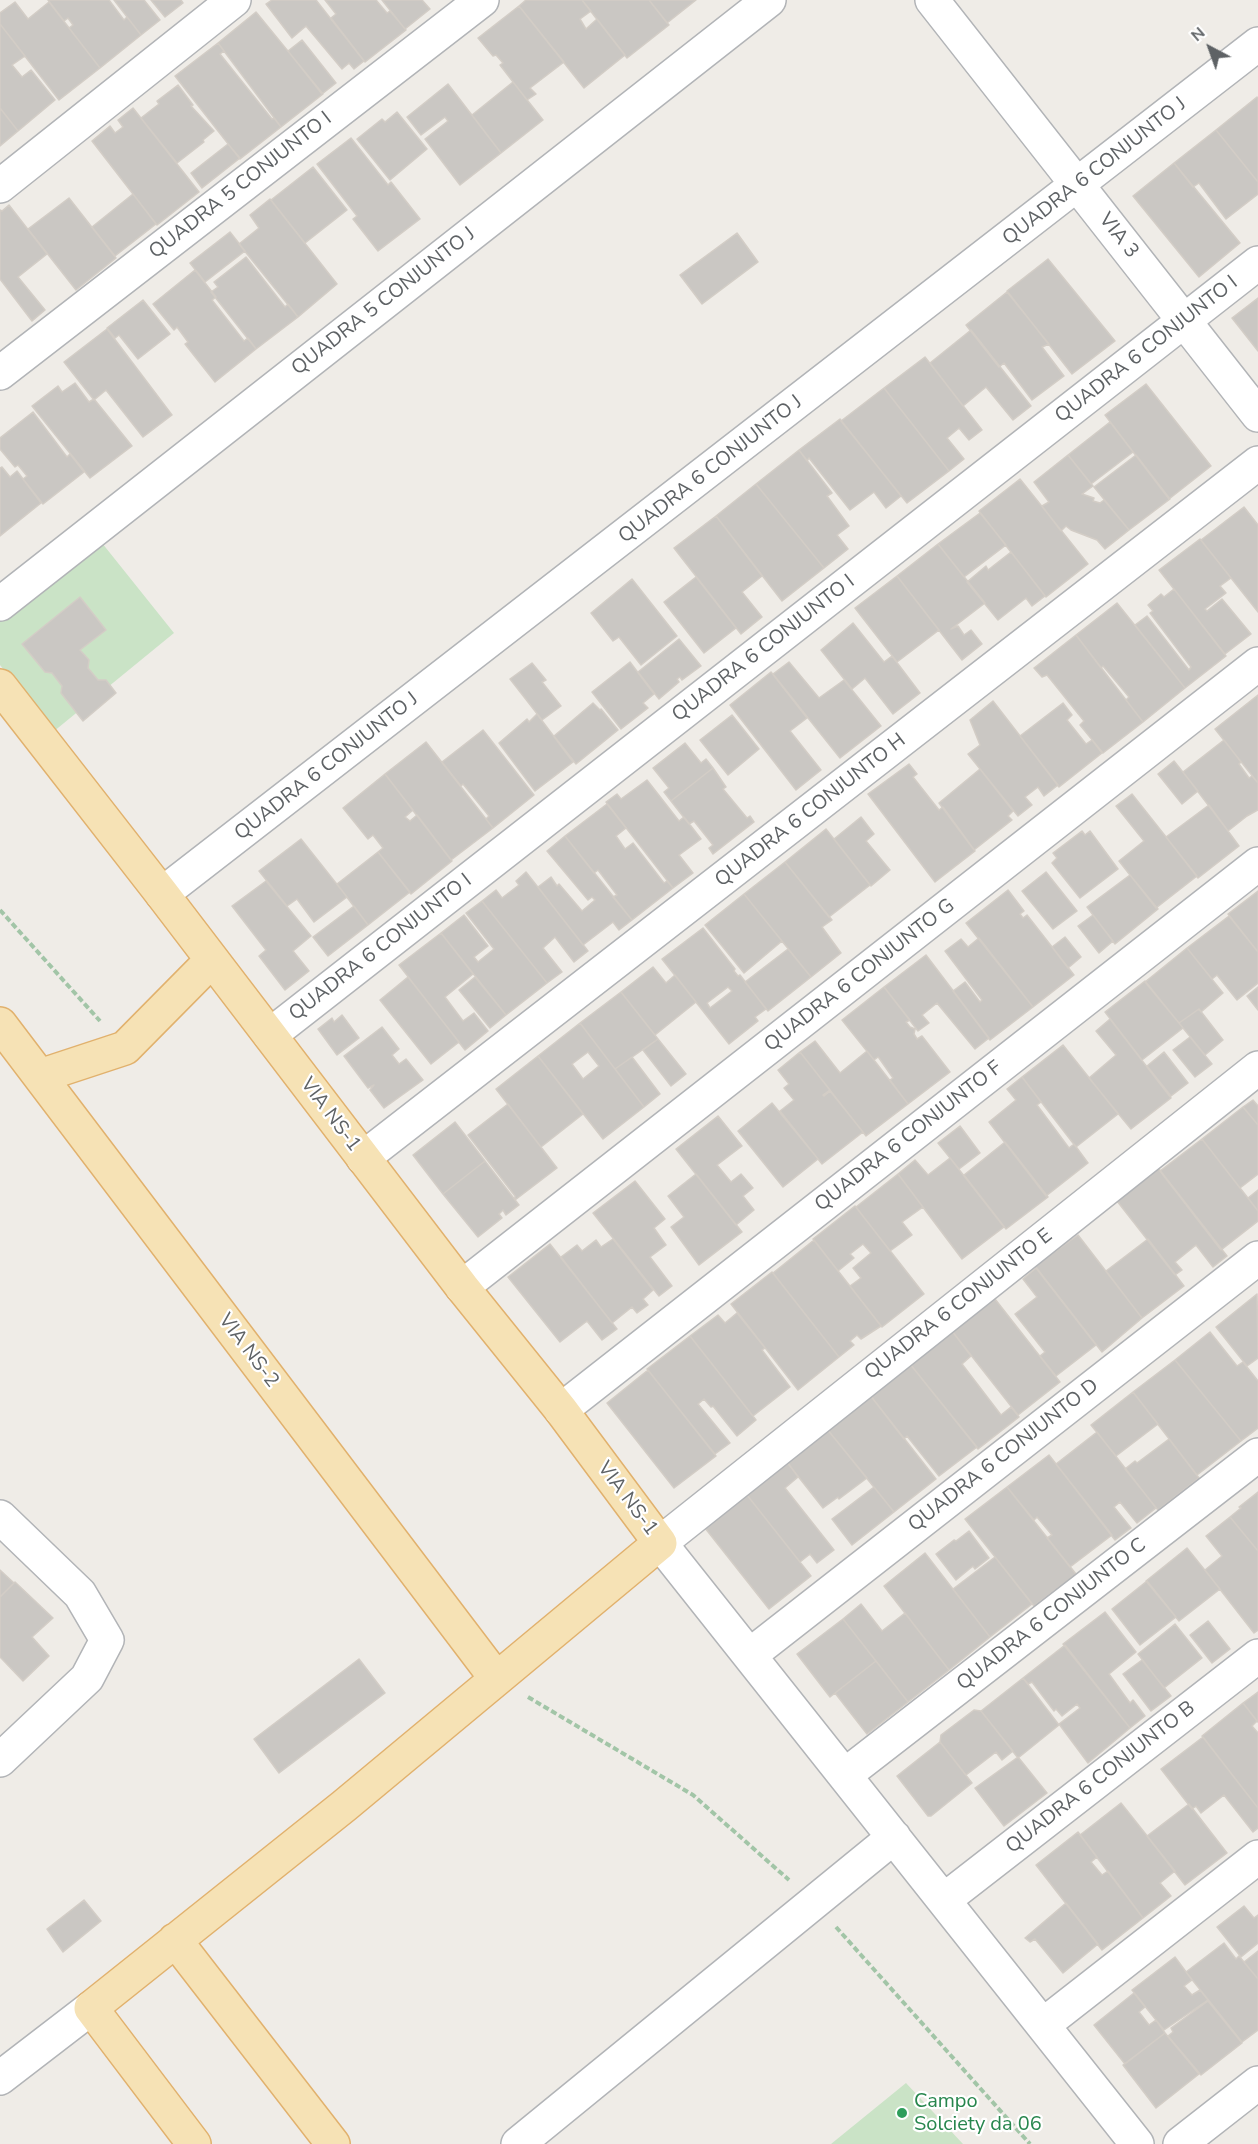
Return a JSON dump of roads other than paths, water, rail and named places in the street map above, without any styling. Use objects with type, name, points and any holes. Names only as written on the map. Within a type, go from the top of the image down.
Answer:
[{"type":"main road","name":"VIA NS-1","points":[[0,686],[462,1287],[561,1410],[660,1543]]},
{"type":"main road","points":[[40,1076],[124,1048],[212,960]]},
{"type":"main road","name":"VIA NS-2","points":[[0,1024],[496,1678]]},
{"type":"main road","points":[[195,2144],[91,2008],[344,1806],[660,1543]]},
{"type":"main road","points":[[175,1940],[333,2144]]},
{"type":"street","points":[[0,186],[234,0]]},
{"type":"street","name":"QUADRA 5 CONJUNTO I","points":[[0,373],[482,0]]},
{"type":"street","name":"QUADRA 5 CONJUNTO J","points":[[0,604],[769,0]]},
{"type":"street","name":"VIA 3","points":[[932,0],[1258,416]]},
{"type":"street","name":"QUADRA 6 CONJUNTO J","points":[[162,894],[1258,44]]},
{"type":"street","name":"QUADRA 6 CONJUNTO I","points":[[270,1035],[1258,263]]},
{"type":"street","name":"QUADRA 6 CONJUNTO H","points":[[363,1158],[1258,463]]},
{"type":"street","name":"QUADRA 6 CONJUNTO G","points":[[462,1287],[1258,664]]},
{"type":"street","name":"QUADRA 6 CONJUNTO F","points":[[561,1410],[1258,864]]},
{"type":"street","name":"QUADRA 6 CONJUNTO E","points":[[660,1543],[1258,1068]]},
{"type":"street","name":"QUADRA 6 CONJUNTO D","points":[[750,1655],[1258,1258]]},
{"type":"street","name":"QUADRA 6 CONJUNTO C","points":[[845,1775],[1258,1455]]},
{"type":"street","points":[[0,1517],[80,1594],[107,1640],[87,1678],[0,1760]]},
{"type":"street","points":[[660,1543],[1137,2144]]},
{"type":"street","name":"QUADRA 6 CONJUNTO B","points":[[944,1900],[1258,1656]]},
{"type":"street","points":[[518,2144],[894,1837]]},
{"type":"street","points":[[1043,2025],[1258,1857]]},
{"type":"street","points":[[0,2078],[91,2008]]},
{"type":"street","points":[[1180,2144],[1258,2083]]},
{"type":"place","name":"Campo Solciety da 06","points":[[902,2113]]}]
